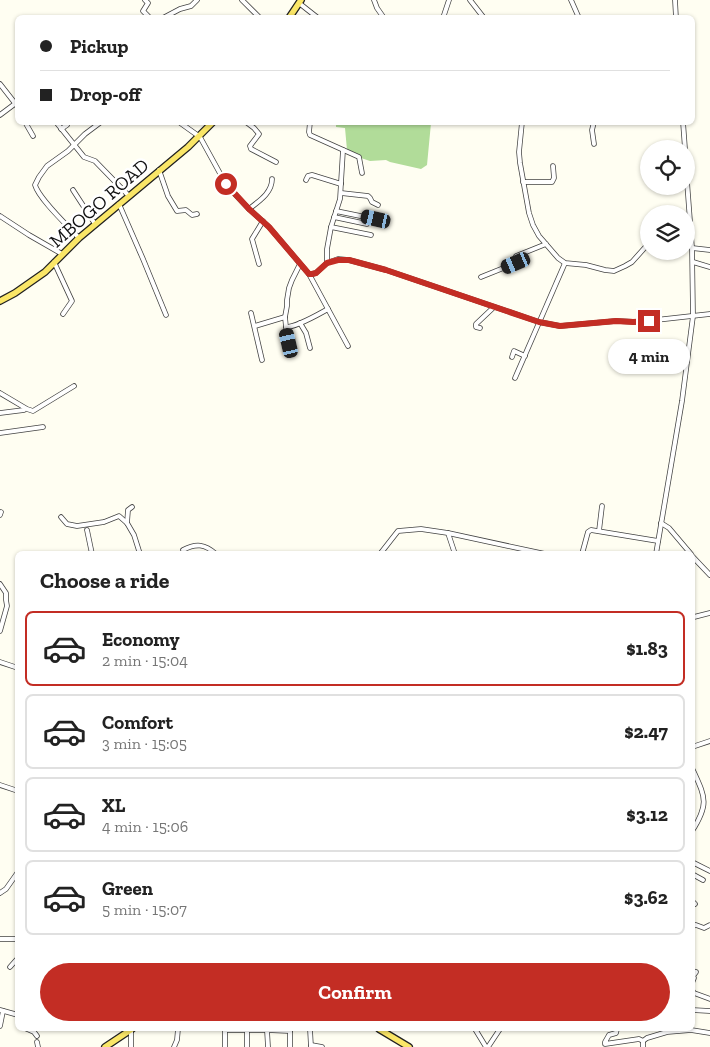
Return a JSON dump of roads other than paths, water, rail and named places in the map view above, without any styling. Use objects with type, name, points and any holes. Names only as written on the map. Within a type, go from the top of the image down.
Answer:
[{"type":"main road","points":[[291,15],[300,1]]},
{"type":"main road","name":"MBOGO ROAD","points":[[0,301],[28,285],[45,272],[79,238],[200,137],[210,125]]},
{"type":"main road","points":[[105,1047],[129,1031]]},
{"type":"main road","points":[[382,1031],[409,1047]]},
{"type":"street","points":[[145,0],[148,4],[143,12],[146,15]]},
{"type":"street","points":[[169,15],[191,6],[198,0]]},
{"type":"street","points":[[242,0],[257,15]]},
{"type":"street","points":[[374,0],[382,15]]},
{"type":"street","points":[[444,15],[449,0]]},
{"type":"street","points":[[470,0],[482,15]]},
{"type":"street","points":[[571,0],[578,15]]},
{"type":"street","points":[[676,0],[676,15]]},
{"type":"street","points":[[300,1],[315,15]]},
{"type":"street","points":[[0,84],[15,102]]},
{"type":"street","points":[[0,115],[15,105]]},
{"type":"street","points":[[27,125],[33,136]]},
{"type":"street","points":[[58,125],[84,157],[95,161],[129,196]]},
{"type":"street","points":[[61,129],[67,125]]},
{"type":"street","points":[[79,238],[43,198],[35,185],[47,166],[68,151],[97,125]]},
{"type":"street","points":[[183,125],[200,137],[226,184],[288,248],[309,274],[348,346]]},
{"type":"street","points":[[250,125],[259,134],[250,146],[251,149],[276,162]]},
{"type":"street","points":[[310,125],[310,134],[359,157],[362,173]]},
{"type":"street","points":[[522,125],[519,152],[529,213],[539,236],[558,258],[565,263],[614,271],[620,270],[632,262],[640,253]]},
{"type":"street","points":[[593,125],[594,144]]},
{"type":"street","points":[[683,125],[684,140]]},
{"type":"street","points":[[327,263],[327,249],[331,227],[340,193],[343,150]]},
{"type":"street","points":[[523,182],[553,181],[552,166]]},
{"type":"street","points":[[159,170],[168,196],[177,211],[186,210],[192,215],[197,214]]},
{"type":"street","points":[[306,180],[307,177],[312,175],[341,184]]},
{"type":"street","points":[[249,209],[265,196],[272,184],[272,179]]},
{"type":"street","points":[[74,190],[95,224]]},
{"type":"street","points":[[340,193],[368,196],[372,202],[378,205]]},
{"type":"street","points":[[119,204],[166,315]]},
{"type":"street","points":[[336,211],[376,219]]},
{"type":"street","points":[[0,216],[62,254]]},
{"type":"street","points":[[334,217],[367,224]]},
{"type":"street","points":[[258,264],[252,239],[263,221]]},
{"type":"street","points":[[331,227],[371,235]]},
{"type":"street","points":[[481,277],[516,263],[516,256],[546,244]]},
{"type":"street","points":[[695,248],[710,250]]},
{"type":"street","points":[[309,274],[316,273],[327,263],[343,259],[438,287],[539,322],[560,326],[616,321],[638,322],[710,314]]},
{"type":"street","points":[[54,262],[72,301],[63,314]]},
{"type":"street","points":[[656,551],[683,393],[693,316],[693,262],[710,267]]},
{"type":"street","points":[[515,378],[565,263]]},
{"type":"street","points":[[293,354],[285,316],[289,288],[300,264]]},
{"type":"street","points":[[480,328],[476,324],[494,307]]},
{"type":"street","points":[[286,327],[300,323],[328,309]]},
{"type":"street","points":[[251,312],[262,360]]},
{"type":"street","points":[[255,326],[285,316]]},
{"type":"street","points":[[300,323],[306,333],[310,348]]},
{"type":"street","points":[[512,358],[514,351],[525,356]]},
{"type":"street","points":[[0,393],[27,410],[34,411],[74,386]]},
{"type":"street","points":[[0,413],[24,410]]},
{"type":"street","points":[[0,433],[43,427]]},
{"type":"street","points":[[599,531],[602,506]]},
{"type":"street","points":[[127,522],[128,510],[132,507]]},
{"type":"street","points":[[61,517],[67,524],[76,526],[104,522],[119,516],[127,522],[139,551]]},
{"type":"street","points":[[661,523],[669,528],[689,551]]},
{"type":"street","points":[[382,551],[398,531],[421,529],[531,551]]},
{"type":"street","points":[[87,530],[91,551]]},
{"type":"street","points":[[583,551],[588,532],[591,530],[658,541]]},
{"type":"street","points":[[448,533],[454,551]]},
{"type":"street","points":[[183,550],[191,545],[198,545],[212,551]]},
{"type":"street","points":[[695,558],[710,576]]},
{"type":"street","points":[[0,584],[6,593],[7,606],[0,631]]},
{"type":"street","points":[[695,617],[710,613]]},
{"type":"street","points":[[0,662],[15,667]]},
{"type":"street","points":[[695,746],[710,741]]},
{"type":"street","points":[[695,774],[708,803],[695,827]]},
{"type":"street","points":[[0,785],[15,790]]},
{"type":"street","points":[[695,864],[710,871]]},
{"type":"street","points":[[0,893],[6,889],[15,876]]},
{"type":"street","points":[[695,876],[703,880]]},
{"type":"street","points":[[695,925],[704,928],[710,925]]},
{"type":"street","points":[[0,939],[15,939]]},
{"type":"street","points":[[10,967],[15,961]]},
{"type":"street","points":[[695,993],[710,999]]},
{"type":"street","points":[[0,1026],[1,1010],[15,1014]]},
{"type":"street","points":[[695,1010],[710,1011]]},
{"type":"street","points":[[695,1030],[710,1033]]},
{"type":"street","points":[[32,1031],[36,1036]]},
{"type":"street","points":[[131,1047],[132,1031]]},
{"type":"street","points":[[175,1047],[178,1031]]},
{"type":"street","points":[[225,1031],[225,1047]]},
{"type":"street","points":[[246,1047],[247,1031]]},
{"type":"street","points":[[268,1031],[268,1047]]},
{"type":"street","points":[[290,1031],[290,1047]]},
{"type":"street","points":[[310,1031],[311,1046],[322,1047]]},
{"type":"street","points":[[476,1031],[487,1047],[499,1031]]},
{"type":"street","points":[[616,1031],[608,1036],[605,1044],[639,1039],[643,1041]]},
{"type":"street","points":[[643,1041],[667,1032],[680,1031]]},
{"type":"street","points":[[643,1041],[643,1047]]}]
